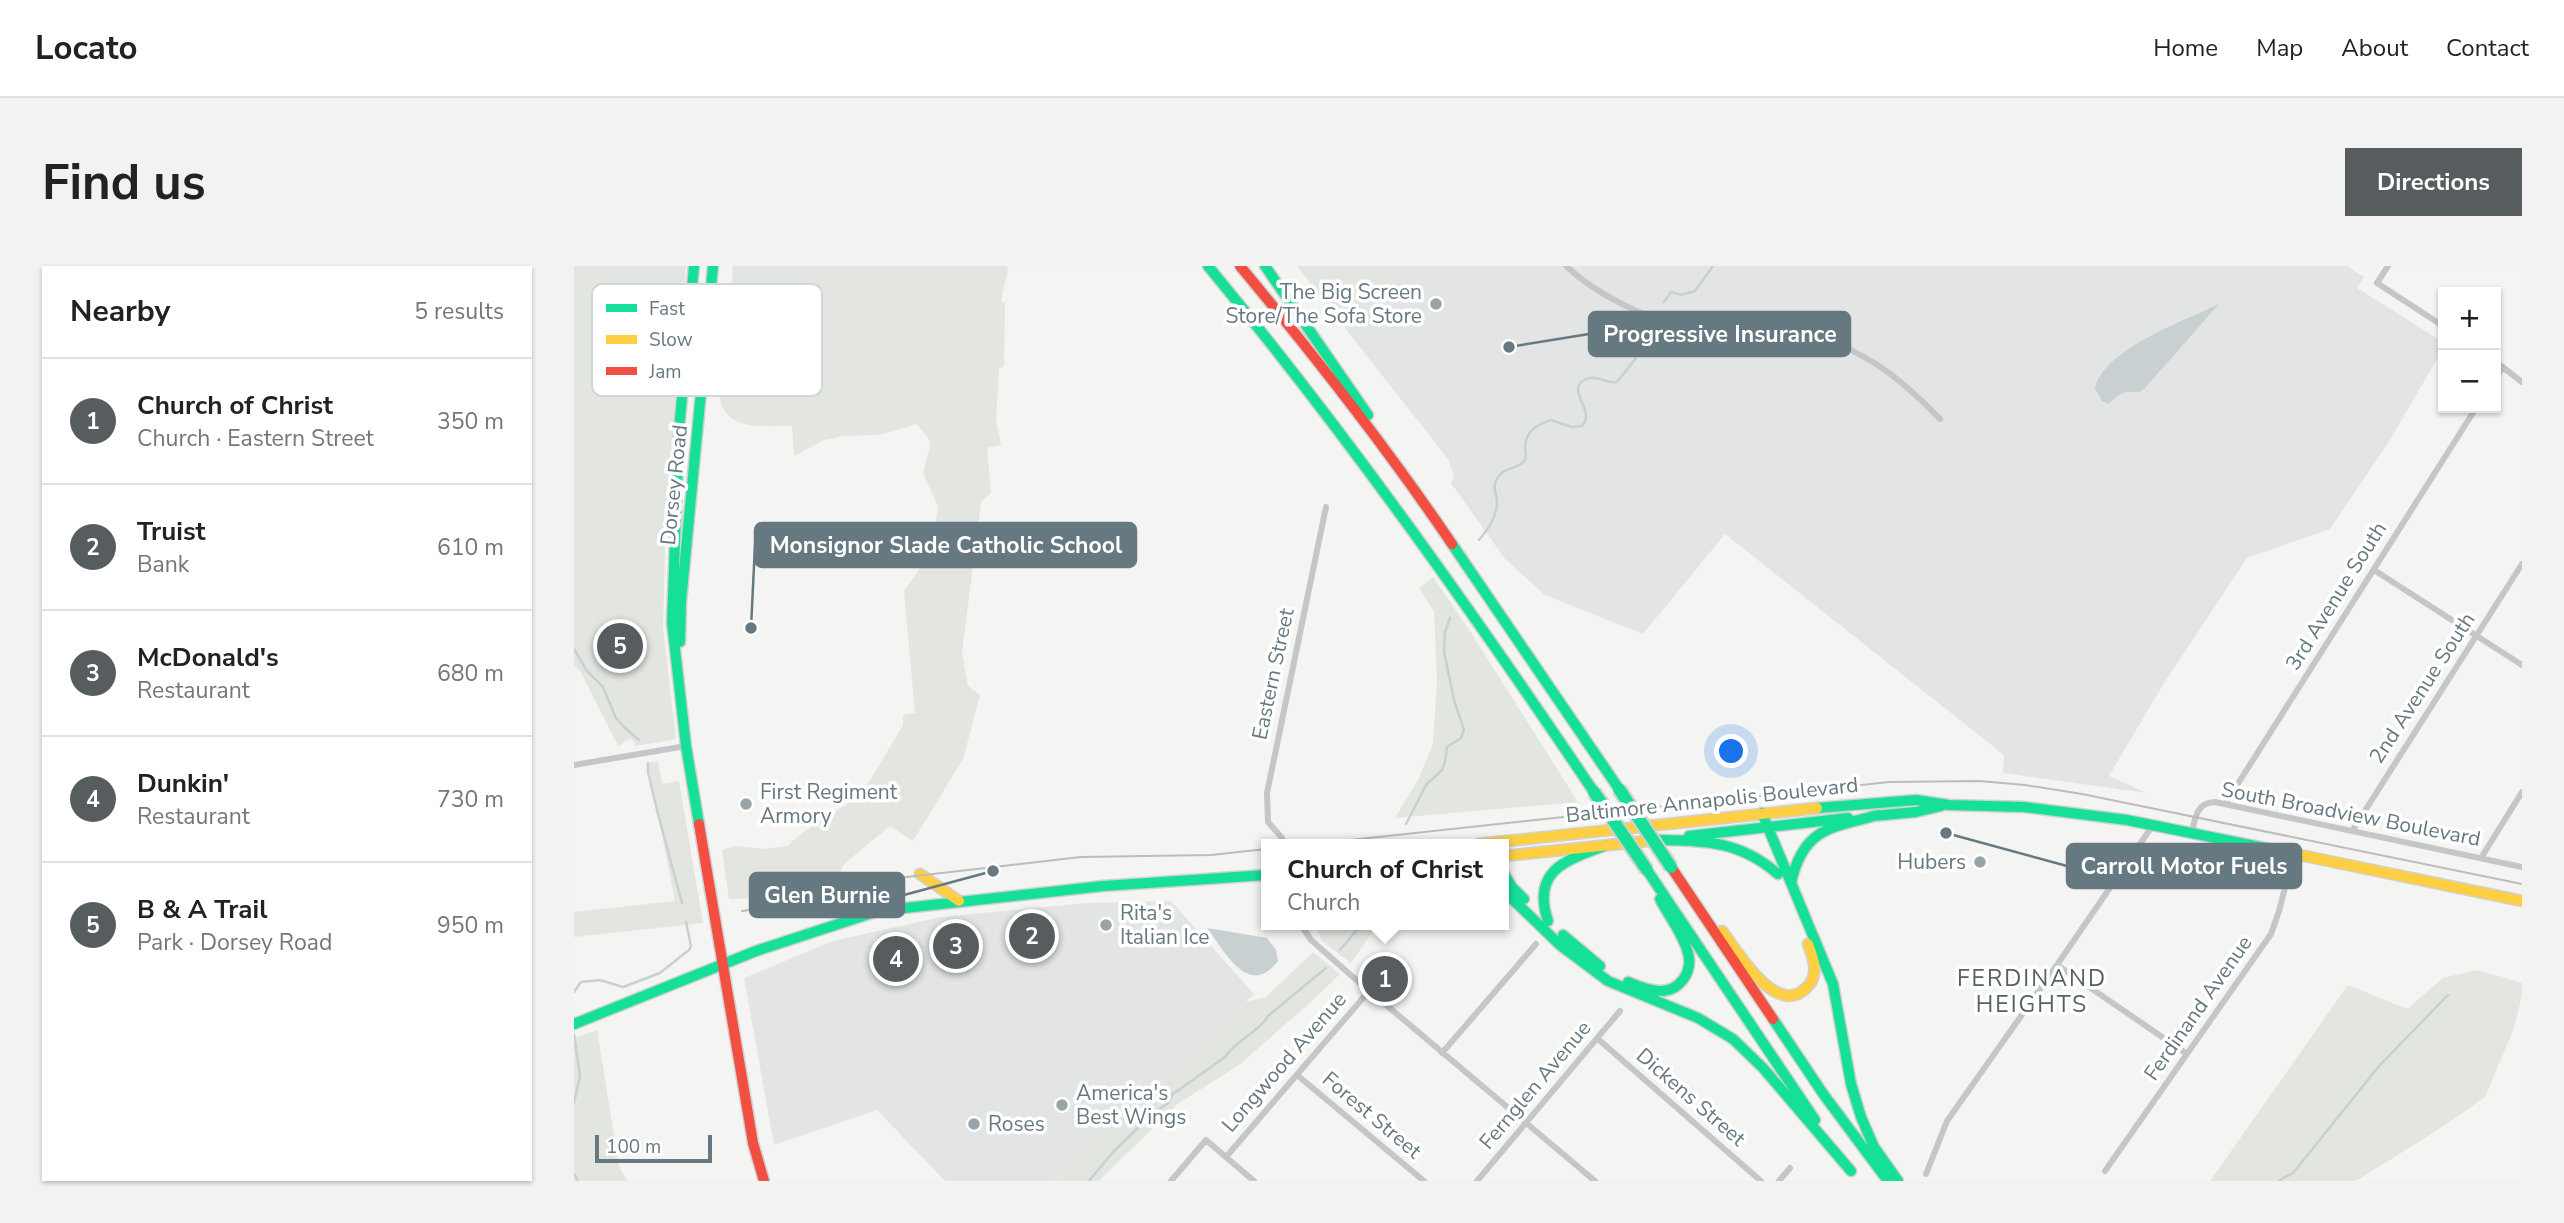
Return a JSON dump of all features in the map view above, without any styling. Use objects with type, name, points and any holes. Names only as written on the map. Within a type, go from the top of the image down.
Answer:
[{"type":"main road","name":"Dorsey Road","points":[[692,284],[694,266]]},
{"type":"main road","name":"Dorsey Road","points":[[711,284],[713,266]]},
{"type":"main road","points":[[1206,266],[1237,299],[1409,523],[1854,1176]]},
{"type":"main road","points":[[1240,266],[1297,334],[1399,466]]},
{"type":"main road","points":[[1265,266],[1355,393],[1399,466],[1824,1095],[1888,1181]]},
{"type":"main road","name":"Dorsey Road","points":[[682,396],[673,548],[672,623],[686,746],[753,1143],[764,1181]]},
{"type":"main road","name":"Dorsey Road","points":[[679,667],[681,602],[701,396]]},
{"type":"main road","name":"Baltimore Annapolis Boulevard","points":[[1509,842],[1760,813],[1906,800],[1949,805],[2024,807],[2153,825],[2522,901]]},
{"type":"main road","name":"Baltimore Annapolis Boulevard","points":[[1509,855],[1916,812],[1949,805]]},
{"type":"main road","points":[[1689,894],[1734,945],[1764,985],[1780,995],[1796,994],[1809,985],[1816,966],[1765,847],[1760,813]]},
{"type":"main road","points":[[1791,884],[1796,859],[1811,839],[1832,828],[1878,815]]},
{"type":"main road","points":[[1763,827],[1791,884],[1833,984],[1851,1084],[1861,1117],[1874,1147],[1898,1181]]},
{"type":"main road","points":[[1659,840],[1738,846],[1758,857],[1778,874]]},
{"type":"main road","points":[[1548,921],[1542,897],[1544,884],[1550,873],[1565,860],[1607,845]]},
{"type":"main road","points":[[1509,881],[1517,892],[1596,963],[1618,977],[1654,990],[1674,988],[1683,981],[1688,972],[1688,952],[1666,915],[1647,870]]},
{"type":"main road","points":[[920,874],[959,901]]},
{"type":"main road","points":[[574,1024],[757,951],[878,911],[1125,884],[1261,875]]},
{"type":"main road","points":[[1509,896],[1600,976],[1624,989],[1695,1016],[1738,1043],[1770,1073],[1854,1176]]},
{"type":"street","points":[[1566,266],[1604,295],[1685,327],[1771,332],[1832,342],[1890,372],[1940,419]]},
{"type":"street","points":[[2388,266],[2377,283],[2438,323]]},
{"type":"street","points":[[2502,367],[2522,382]]},
{"type":"street","name":"3rd Avenue South","points":[[2225,804],[2473,413]]},
{"type":"street","name":"Eastern Street","points":[[1282,839],[1270,826],[1267,817],[1269,782],[1326,507]]},
{"type":"street","name":"2nd Avenue South","points":[[2352,831],[2522,564]]},
{"type":"street","points":[[2374,570],[2522,665]]},
{"type":"street","points":[[574,765],[686,746]]},
{"type":"street","points":[[2481,858],[2522,792]]},
{"type":"street","name":"South Broadview Boulevard","points":[[2192,832],[2197,814],[2204,805],[2212,802],[2522,867]]},
{"type":"street","points":[[1926,1174],[1947,1121],[2153,825]]},
{"type":"street","name":"Ferdinand Avenue","points":[[2105,1171],[2271,934],[2294,853]]},
{"type":"street","points":[[1304,930],[1311,940],[1369,991],[1595,1181]]},
{"type":"street","points":[[1442,1053],[1536,944]]},
{"type":"street","points":[[2057,965],[2187,1054]]},
{"type":"street","name":"Longwood Avenue","points":[[1171,1181],[1206,1140],[1226,1157],[1369,991]]},
{"type":"street","name":"Fernglen Avenue","points":[[1477,1181],[1620,1011]]},
{"type":"street","name":"Dickens Street","points":[[1598,1039],[1761,1181]]},
{"type":"street","name":"Forest Street","points":[[1297,1075],[1423,1181]]},
{"type":"street","points":[[1226,1157],[1254,1181]]},
{"type":"street","points":[[1779,1181],[1790,1168]]},
{"type":"shaded area","points":[[574,266],[686,266],[685,284],[592,284],[592,396],[676,396],[666,514],[663,627],[676,739],[636,746],[631,738],[618,746],[580,671],[574,666]]},
{"type":"shaded area","points":[[733,266],[1007,266],[1008,270],[1001,301],[1005,303],[1004,366],[999,369],[996,419],[1001,445],[987,448],[991,493],[981,502],[962,653],[968,686],[980,695],[963,759],[913,841],[890,826],[844,864],[833,887],[783,897],[729,899],[722,850],[736,846],[763,849],[787,846],[802,833],[862,794],[903,725],[903,715],[915,713],[904,591],[932,551],[938,506],[923,473],[931,442],[917,424],[879,435],[844,436],[824,440],[794,456],[792,426],[752,425],[735,420],[727,414],[719,396],[822,396],[822,284],[732,284]]},
{"type":"shaded area","points":[[1297,266],[1408,266],[1344,327]]},
{"type":"shaded area","points":[[1408,266],[2347,266],[2364,277],[2357,288],[2438,339],[2438,358],[2390,440],[2330,529],[2247,558],[2164,683],[2109,776],[2147,793],[2003,773],[2004,755],[1725,534],[1643,634],[1545,595],[1505,559],[1451,483],[1454,475],[1448,459],[1344,327]]},
{"type":"shaded area","points":[[2219,304],[2145,388],[2139,392],[2122,393],[2108,404],[2102,401],[2095,388],[2101,374],[2113,361],[2147,338]]},
{"type":"shaded area","points":[[1433,577],[1578,802],[1395,818],[1418,780],[1433,744],[1437,680],[1434,612],[1419,588]]},
{"type":"shaded area","points":[[658,761],[662,784],[679,781],[703,923],[574,937],[574,912],[675,901],[648,763]]},
{"type":"shaded area","points":[[1171,901],[1254,994],[1053,1181],[945,1181],[877,1110],[774,1145],[744,978],[833,941],[941,917],[1087,903]]},
{"type":"shaded area","points":[[1207,928],[1267,938],[1276,950],[1278,961],[1267,971],[1257,975],[1248,974],[1238,968]]},
{"type":"shaded area","points":[[1317,930],[1374,930],[1351,963],[1322,941]]},
{"type":"shaded area","points":[[1313,952],[1340,974],[1313,1000],[1239,1065],[1176,1105],[1099,1181],[1053,1181],[1245,1002],[1266,997]]},
{"type":"shaded area","points":[[2477,970],[2522,983],[2522,995],[2514,1028],[2485,1097],[2356,1181],[2210,1181],[2348,985],[2407,1009],[2443,978]]},
{"type":"shaded area","points":[[597,1030],[619,1166],[627,1181],[574,1181],[574,1038]]},
{"type":"waterway","points":[[1664,302],[1671,292],[1681,295],[1695,291],[1713,266]]},
{"type":"waterway","points":[[1479,540],[1494,518],[1497,502],[1494,487],[1496,481],[1506,470],[1523,463],[1529,434],[1540,424],[1551,420],[1572,427],[1582,426],[1586,414],[1579,395],[1579,384],[1588,378],[1617,382],[1636,358],[1636,341],[1639,334]]},
{"type":"waterway","points":[[1406,824],[1426,785],[1442,770],[1447,747],[1461,738],[1464,730],[1454,700],[1444,652],[1445,632],[1450,618]]},
{"type":"waterway","points":[[574,649],[587,671],[603,687],[616,718],[639,740]]},
{"type":"waterway","points":[[648,763],[658,814],[682,903]]},
{"type":"waterway","points":[[574,992],[581,982],[600,980],[623,987],[660,973],[689,950],[691,946],[686,922]]},
{"type":"waterway","points":[[1340,950],[1357,930]]},
{"type":"waterway","points":[[1089,1181],[1114,1151],[1152,1114],[1167,1104],[1173,1094],[1225,1057],[1268,1016],[1326,968]]},
{"type":"waterway","points":[[2278,1181],[2293,1173],[2380,1065],[2448,995]]},
{"type":"waterway","points":[[574,1034],[580,1076],[574,1103]]},
{"type":"waterway","points":[[574,1174],[578,1181]]},
{"type":"tram line","points":[[1359,839],[1889,782],[1979,781],[2082,794],[2522,884]]},
{"type":"tram line","points":[[898,878],[1081,857],[1211,855],[1261,850]]},
{"type":"tram line","points":[[742,911],[842,895]]},
{"type":"traffic: fast","points":[[692,284],[694,266]]},
{"type":"traffic: fast","points":[[711,284],[713,266]]},
{"type":"traffic: fast","points":[[1208,266],[1310,394],[1407,524],[1594,792]]},
{"type":"traffic: fast","points":[[1265,266],[1368,415]]},
{"type":"traffic: fast","points":[[682,396],[672,623],[686,746],[699,824]]},
{"type":"traffic: fast","points":[[680,642],[681,602],[701,396]]},
{"type":"traffic: fast","points":[[1452,544],[1619,789]]},
{"type":"traffic: fast","points":[[1619,789],[1671,867]]},
{"type":"traffic: fast","points":[[1594,792],[1647,870]]},
{"type":"traffic: fast","points":[[1817,808],[1916,800],[1949,805],[2024,807],[2127,820],[2295,854]]},
{"type":"traffic: fast","points":[[1873,816],[1916,812],[1941,806]]},
{"type":"traffic: fast","points":[[1762,813],[1833,984],[1851,1084],[1861,1117],[1874,1147],[1898,1181]]},
{"type":"traffic: fast","points":[[1791,883],[1803,851],[1821,833],[1878,815]]},
{"type":"traffic: fast","points":[[1689,836],[1848,818]]},
{"type":"traffic: fast","points":[[1659,840],[1722,845],[1750,855],[1778,874]]},
{"type":"traffic: fast","points":[[1548,921],[1544,904],[1544,890],[1548,878],[1566,862],[1607,845]]},
{"type":"traffic: fast","points":[[1647,870],[1815,1120]]},
{"type":"traffic: fast","points":[[574,1024],[756,951],[878,911],[1103,886],[1261,875]]},
{"type":"traffic: fast","points":[[1509,882],[1524,899]]},
{"type":"traffic: fast","points":[[1509,896],[1560,945],[1608,981],[1698,1018],[1733,1039],[1763,1068],[1851,1171]]},
{"type":"traffic: fast","points":[[1628,982],[1652,990],[1667,990],[1679,984],[1687,973],[1689,960],[1686,946],[1660,899]]},
{"type":"traffic: fast","points":[[1563,935],[1600,966]]},
{"type":"traffic: fast","points":[[1773,1019],[1824,1095],[1888,1181]]},
{"type":"traffic: slow","points":[[1509,841],[1817,808]]},
{"type":"traffic: slow","points":[[1509,855],[1657,840]]},
{"type":"traffic: slow","points":[[2295,854],[2522,901]]},
{"type":"traffic: slow","points":[[920,874],[959,901]]},
{"type":"traffic: slow","points":[[1722,931],[1760,980],[1772,990],[1785,995],[1797,994],[1812,980],[1814,965],[1808,944]]},
{"type":"traffic: jam","points":[[1240,266],[1350,403],[1452,544]]},
{"type":"traffic: jam","points":[[699,824],[753,1143],[764,1181]]},
{"type":"traffic: jam","points":[[1671,867],[1773,1019]]},
{"type":"place","name":"The Big Screen Store/The Sofa Store","points":[[1436,304]]},
{"type":"place","name":"Progressive Insurance","points":[[1509,347]]},
{"type":"place","name":"Monsignor Slade Catholic School","points":[[751,628]]},
{"type":"place","name":"B & A Trail","points":[[620,646]]},
{"type":"place","name":"First Regiment Armory","points":[[746,804]]},
{"type":"place","name":"Carroll Motor Fuels","points":[[1946,833]]},
{"type":"place","name":"Hubers","points":[[1980,862]]},
{"type":"place","name":"Glen Burnie","points":[[993,871]]},
{"type":"place","name":"Rita's Italian Ice","points":[[1106,925]]},
{"type":"place","name":"Truist","points":[[1032,936]]},
{"type":"place","name":"McDonald's","points":[[956,946]]},
{"type":"place","name":"Dunkin'","points":[[896,959]]},
{"type":"place","name":"Church of Christ","points":[[1385,979]]},
{"type":"place","name":"America's Best Wings","points":[[1062,1105]]},
{"type":"place","name":"Roses","points":[[974,1124]]},
{"type":"district","name":"FERDINAND HEIGHTS","points":[[2032,991]]}]
